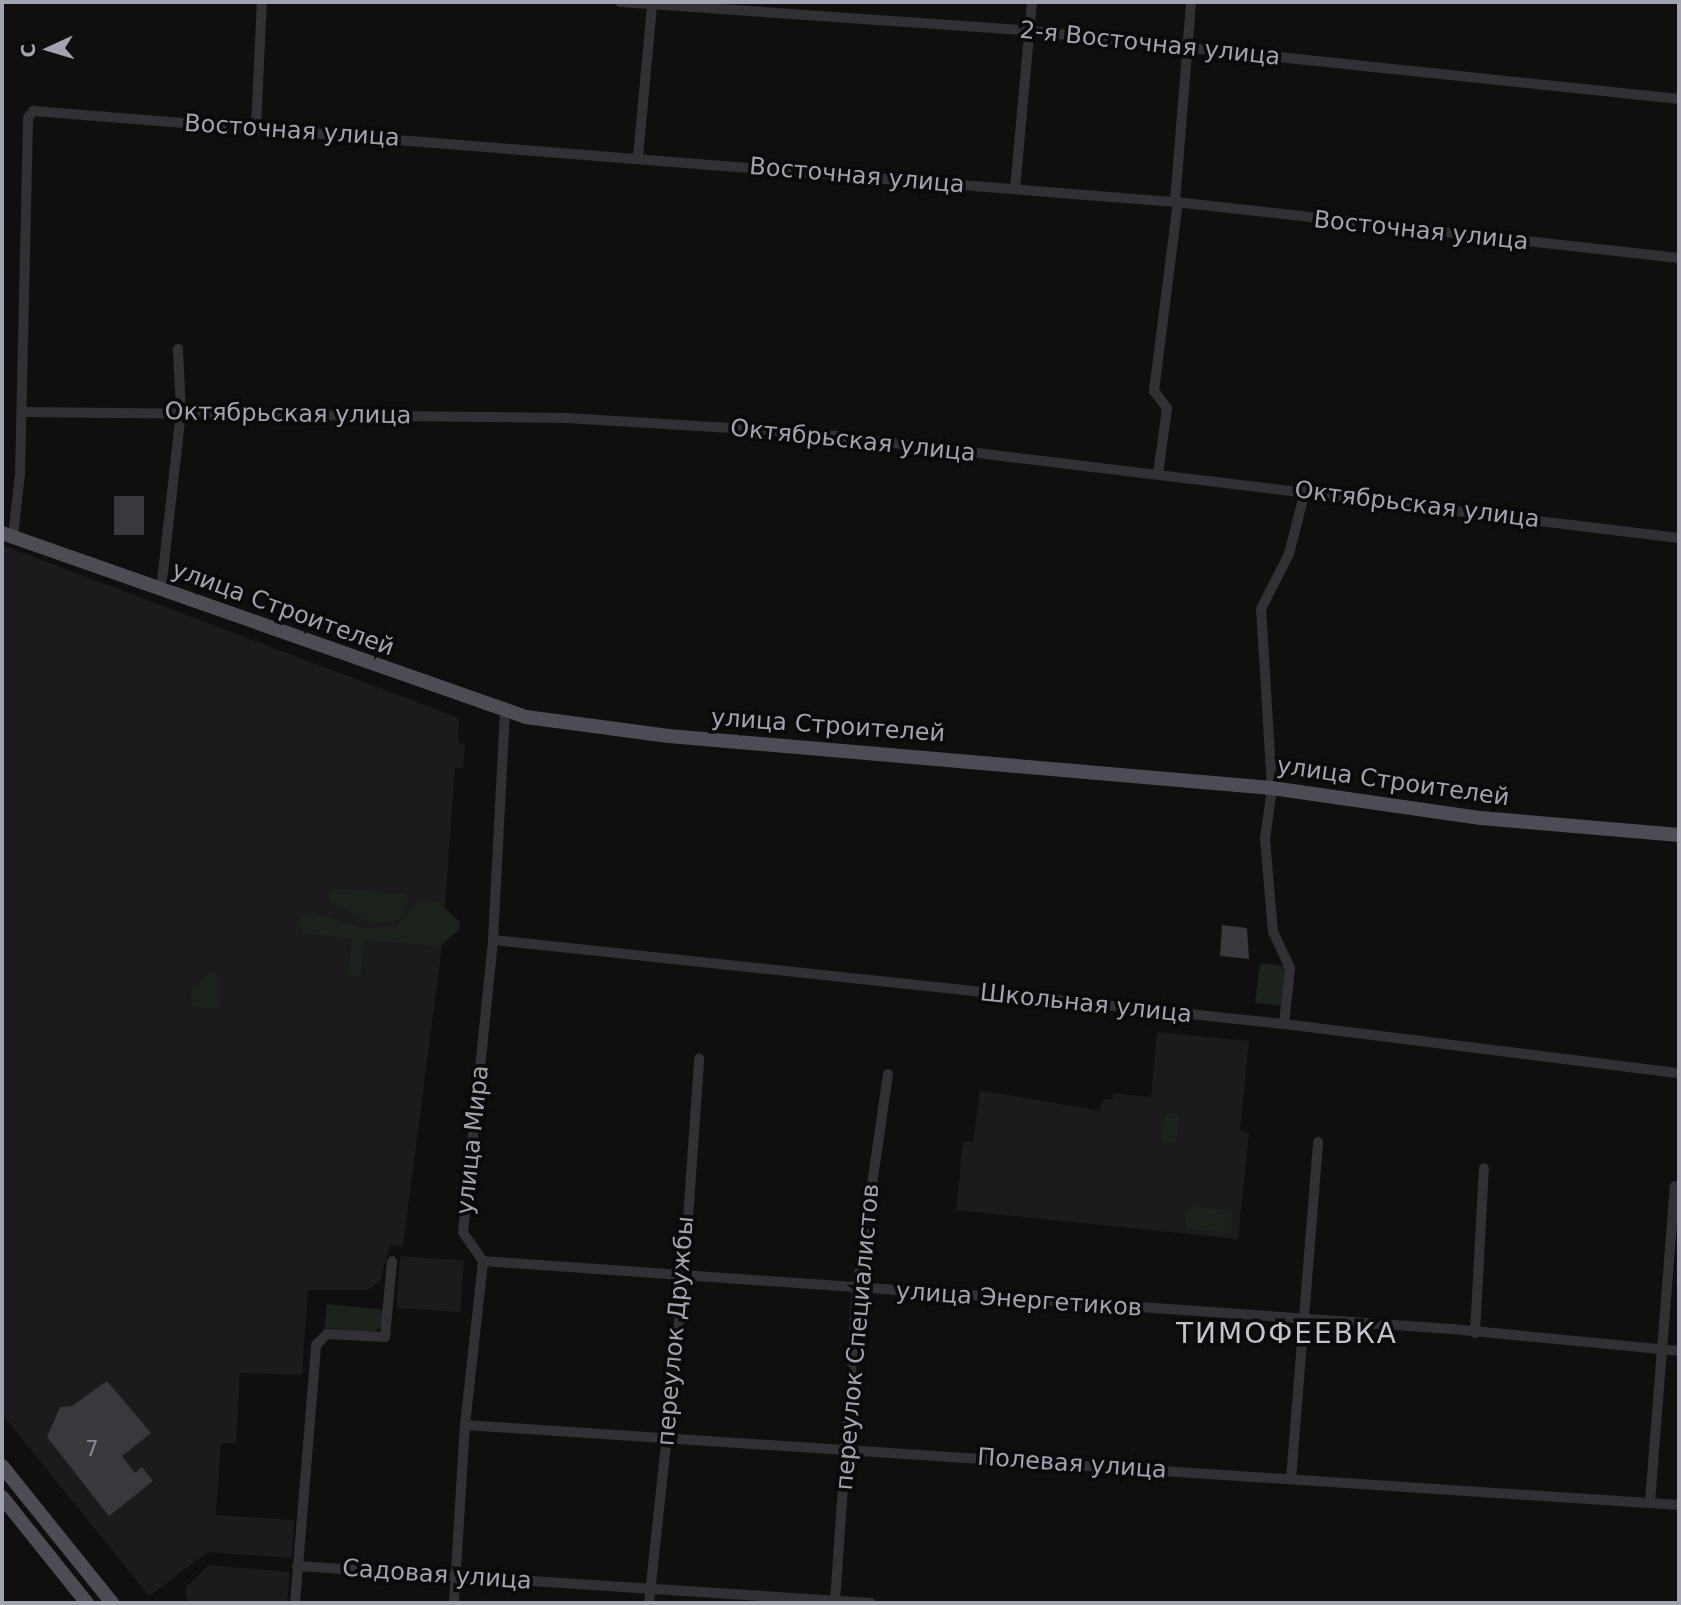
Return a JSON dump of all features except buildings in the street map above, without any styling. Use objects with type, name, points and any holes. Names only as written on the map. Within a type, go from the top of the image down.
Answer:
[{"type":"main road","name":"улица Строителей","points":[[7,535],[505,712],[669,736],[1272,788],[1481,818],[1679,835]]},
{"type":"main road","points":[[2,1466],[112,1603]]},
{"type":"main road","points":[[2,1497],[87,1603]]},
{"type":"street","points":[[256,127],[262,2]]},
{"type":"street","name":"2-я Восточная улица","points":[[620,2],[1030,31],[1679,99]]},
{"type":"street","points":[[1015,189],[1032,2]]},
{"type":"street","points":[[1158,474],[1167,408],[1154,391],[1177,202],[1191,46],[1191,2]]},
{"type":"street","points":[[638,157],[652,5]]},
{"type":"street","name":"Восточная улица","points":[[23,412],[28,118],[33,111],[638,157],[1177,202],[1679,258]]},
{"type":"street","points":[[161,590],[181,413],[178,349]]},
{"type":"street","points":[[7,535],[23,412]]},
{"type":"street","name":"Октябрьская улица","points":[[23,412],[566,418],[757,430],[1306,491],[1679,538]]},
{"type":"street","points":[[1284,1024],[1290,968],[1273,932],[1265,839],[1272,788],[1261,609],[1289,554],[1306,491]]},
{"type":"street","name":"улица Мира","points":[[483,1261],[464,1232],[493,940],[505,712]]},
{"type":"street","name":"Школьная улица","points":[[493,940],[1284,1024],[1679,1073]]},
{"type":"street","name":"переулок Дружбы","points":[[649,1603],[684,1276],[699,1059]]},
{"type":"street","name":"переулок Специалистов","points":[[835,1601],[849,1449],[857,1289],[888,1074]]},
{"type":"street","points":[[1291,1479],[1318,1142]]},
{"type":"street","points":[[1475,1333],[1484,1168]]},
{"type":"street","points":[[1650,1502],[1675,1186]]},
{"type":"street","points":[[295,1603],[316,1345],[327,1335],[385,1337],[392,1261]]},
{"type":"street","points":[[454,1603],[465,1425],[483,1261]]},
{"type":"street","name":"улица Энергетиков","points":[[483,1261],[1303,1319],[1679,1351]]},
{"type":"street","name":"Полевая улица","points":[[465,1425],[1679,1505]]},
{"type":"street","name":"Садовая улица","points":[[297,1566],[792,1601],[871,1603]]},
{"type":"shaded area","points":[[2,545],[459,718],[458,743],[465,744],[463,768],[455,768],[442,946],[403,1246],[390,1245],[380,1281],[368,1290],[308,1290],[302,1375],[240,1373],[236,1443],[221,1443],[216,1515],[294,1520],[292,1558],[208,1552],[149,1596],[2,1414]]},
{"type":"shaded area","points":[[334,889],[406,894],[408,899],[399,920],[372,923],[331,902],[328,893]]},
{"type":"shaded area","points":[[438,901],[460,922],[459,930],[440,946],[364,940],[360,977],[349,975],[352,939],[304,933],[298,924],[301,917],[313,913],[363,928],[396,927],[417,902]]},
{"type":"shaded area","points":[[1260,963],[1286,966],[1281,1006],[1255,1003]]},
{"type":"shaded area","points":[[212,971],[219,976],[220,1009],[192,1007],[191,989]]},
{"type":"shaded area","points":[[1157,1032],[1249,1041],[1240,1130],[1249,1134],[1238,1239],[956,1210],[963,1142],[973,1142],[980,1090],[1100,1111],[1103,1099],[1113,1099],[1113,1093],[1151,1097]]},
{"type":"shaded area","points":[[1165,1113],[1180,1115],[1176,1144],[1161,1142]]},
{"type":"shaded area","points":[[1192,1206],[1231,1211],[1231,1233],[1186,1229],[1185,1211]]},
{"type":"shaded area","points":[[400,1256],[464,1260],[460,1312],[396,1308]]},
{"type":"shaded area","points":[[327,1304],[384,1310],[382,1327],[373,1332],[325,1328]]},
{"type":"shaded area","points":[[209,1565],[290,1572],[287,1603],[188,1603],[185,1588]]},
{"type":"district","name":"ТИМОФЕЕВКА","points":[[1287,1334]]}]
